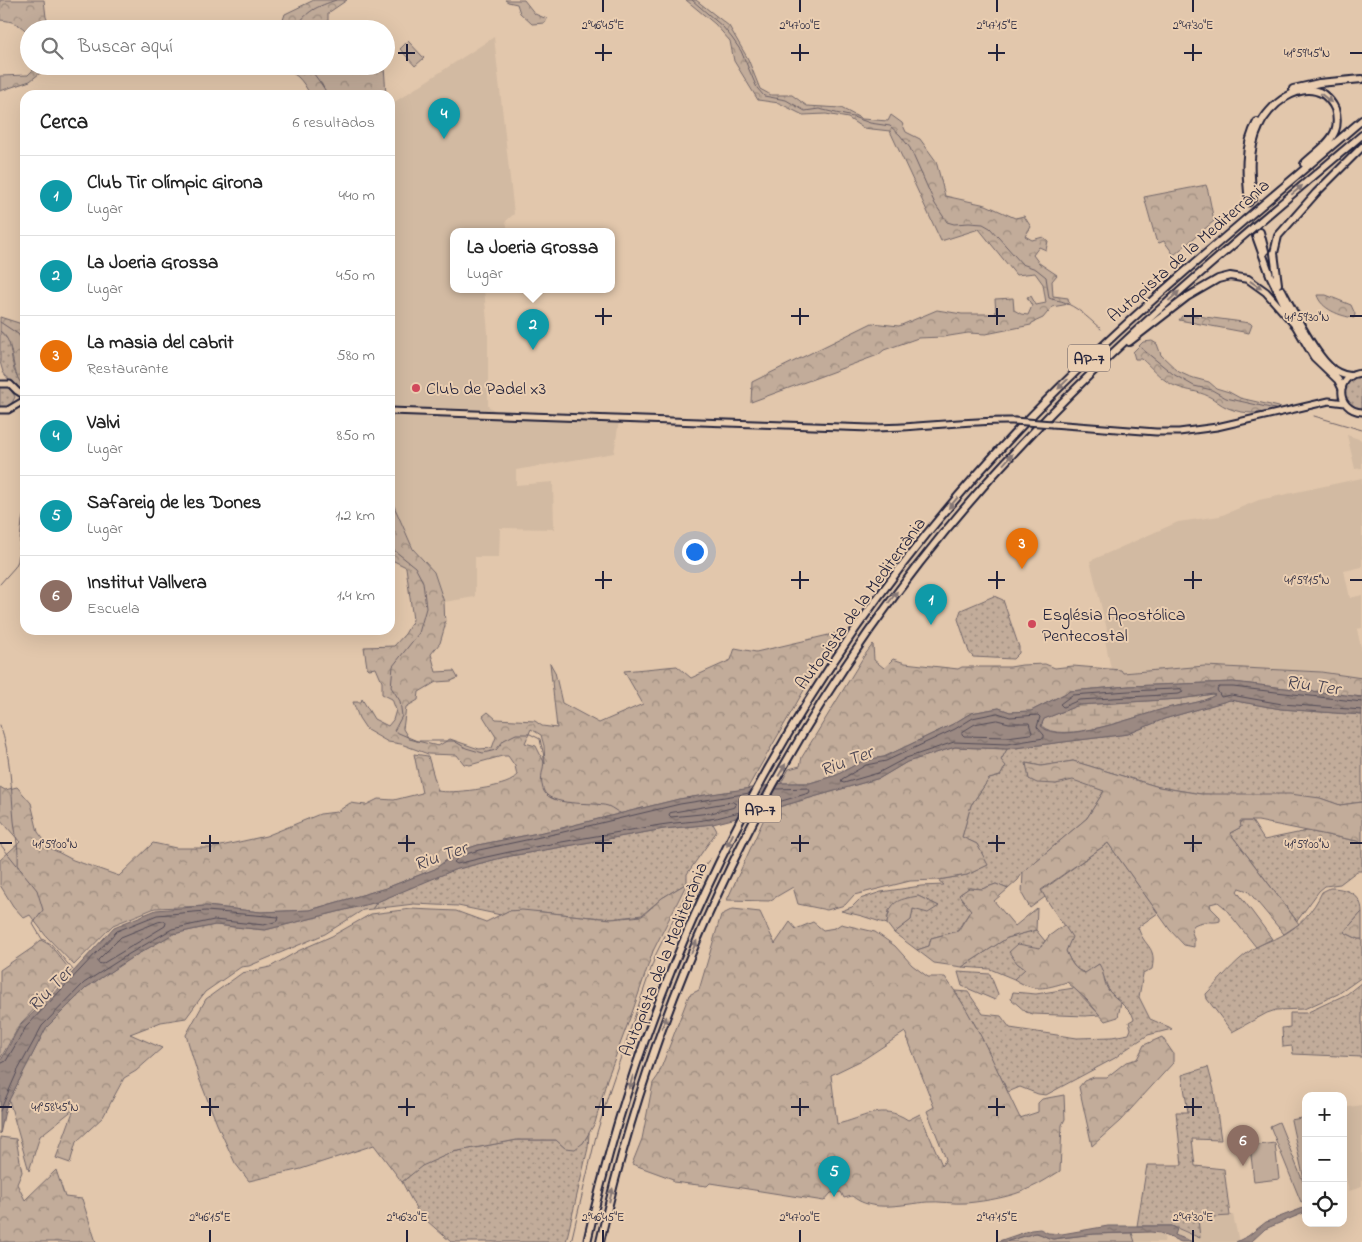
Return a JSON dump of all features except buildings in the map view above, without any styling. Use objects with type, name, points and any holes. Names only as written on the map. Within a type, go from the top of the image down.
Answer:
[{"type":"highway","points":[[1273,195],[1328,141],[1336,130],[1337,120],[1333,105],[1329,99],[1320,93],[1303,90],[1291,95],[1271,110],[1261,122],[1251,154],[1251,200],[1246,169],[1248,148],[1255,125],[1273,101],[1295,88],[1308,84],[1362,79]]},
{"type":"highway","name":"Autopista de la Mediterrània","points":[[587,1242],[619,1120],[636,1066],[664,986],[708,885],[749,802],[808,702],[854,632],[902,565],[936,523],[1012,436],[1076,371],[1148,304],[1362,120]]},
{"type":"highway","name":"Autopista de la Mediterrània","points":[[600,1242],[619,1162],[648,1069],[676,992],[711,908],[761,807],[815,713],[865,637],[909,576],[981,488],[1049,415],[1190,282],[1362,135]]},
{"type":"highway","points":[[1278,284],[1274,264],[1274,253],[1278,236],[1316,193],[1362,147]]},
{"type":"highway","points":[[1342,389],[1338,380],[1314,357],[1295,325],[1270,275],[1258,234],[1278,284],[1321,356],[1330,367],[1343,375],[1350,376]]},
{"type":"highway","points":[[1116,351],[1136,338],[1188,297],[1224,277],[1238,276],[1253,282],[1273,298],[1295,325]]},
{"type":"main road","points":[[395,411],[884,428],[978,421],[1014,421],[1156,432],[1192,430],[1217,426],[1329,401],[1337,397],[1345,381],[1350,376],[1362,373]]},
{"type":"main road","points":[[0,384],[10,384],[20,393]]},
{"type":"main road","points":[[1342,389],[1345,404]]},
{"type":"main road","points":[[16,405],[17,391]]},
{"type":"main road","points":[[1329,401],[1345,404],[1352,410],[1362,412]]},
{"type":"main road","points":[[0,410],[8,410],[20,403]]},
{"type":"shaded area","points":[[494,37],[514,214],[506,221],[507,228],[450,228],[450,293],[484,293],[488,333],[488,406],[505,418],[619,421],[614,453],[516,470],[516,485],[553,482],[554,529],[500,528],[499,557],[475,557],[475,597],[444,602],[434,572],[413,549],[395,508],[395,102]]},
{"type":"shaded area","points":[[1347,435],[1362,440],[1362,468],[1355,469]]},
{"type":"shaded area","points":[[1362,478],[1362,567],[1344,571],[1350,598],[1362,595],[1362,628],[1357,629],[1362,652],[1362,678],[1321,672],[1188,668],[1123,673],[1121,670],[1111,669],[1104,635],[1107,629],[1090,561],[1178,522],[1220,516],[1259,500]]},
{"type":"shaded area","points":[[1362,1105],[1362,1187],[1349,1191],[1347,1182],[1347,1107]]},
{"type":"shaded area","points":[[1233,1215],[1239,1242],[1193,1242],[1175,1235],[1177,1229],[1199,1238],[1197,1218]]},
{"type":"shaded area","points":[[1150,1232],[1165,1235],[1164,1242],[1135,1242],[1132,1233]]},
{"type":"green space","points":[[0,0],[44,0],[48,20],[20,20],[20,27],[9,21],[0,20]]},
{"type":"green space","points":[[314,0],[347,0],[328,13],[328,20],[283,20],[285,14]]},
{"type":"green space","points":[[505,0],[524,0],[535,14],[547,19],[545,23],[532,24],[520,13],[517,4]]},
{"type":"green space","points":[[686,0],[696,0],[729,26],[748,59],[760,89],[771,95],[792,95],[807,106],[841,108],[862,119],[888,121],[891,115],[902,123],[906,132],[920,139],[936,161],[945,196],[986,205],[1015,218],[1024,216],[1031,227],[1025,236],[1032,240],[1043,237],[1048,241],[1046,250],[1039,247],[1033,255],[1039,263],[1057,275],[1052,281],[1053,296],[1068,298],[1069,304],[1052,307],[1043,318],[1031,325],[986,334],[968,333],[918,338],[884,350],[878,355],[751,402],[752,382],[872,323],[899,326],[937,310],[962,314],[996,314],[995,299],[1013,298],[1014,310],[1028,315],[1032,306],[1027,297],[1031,296],[1036,305],[1046,303],[1043,284],[1035,273],[1016,275],[979,229],[941,241],[890,131],[863,128],[848,118],[826,114],[803,115],[779,103],[758,100],[734,61],[730,41],[715,24]]},
{"type":"green space","points":[[408,41],[424,58],[415,66],[400,49]]},
{"type":"green space","points":[[38,75],[30,81],[0,91],[0,76]]},
{"type":"green space","points":[[295,75],[385,75],[386,90],[307,90]]},
{"type":"green space","points":[[1206,185],[1214,221],[1174,255],[1164,241],[1159,243],[1156,240],[1144,197]]},
{"type":"green space","points":[[1317,295],[1326,295],[1351,305],[1355,314],[1354,318],[1343,316],[1327,308],[1322,304]]},
{"type":"green space","points":[[1190,315],[1250,323],[1252,325],[1249,333],[1179,320],[1182,316]]},
{"type":"green space","points":[[0,317],[20,323],[20,381],[16,374],[9,342],[0,331]]},
{"type":"green space","points":[[0,331],[9,341],[14,370],[20,381],[20,390],[3,372],[0,362]]},
{"type":"green space","points":[[1152,341],[1157,344],[1161,355],[1179,372],[1209,382],[1216,388],[1240,398],[1281,409],[1261,413],[1241,412],[1225,407],[1204,394],[1173,385],[1163,379],[1142,359],[1135,359],[1133,352],[1143,342]]},
{"type":"green space","points":[[1357,376],[1362,376],[1362,410],[1350,405],[1345,395],[1347,384]]},
{"type":"green space","points":[[4,386],[11,389],[15,397],[11,405],[0,407],[0,387]]},
{"type":"green space","points":[[395,508],[413,549],[434,572],[444,602],[445,626],[440,643],[431,654],[436,672],[454,671],[458,678],[451,681],[436,682],[419,692],[418,700],[406,707],[403,729],[409,739],[438,746],[450,739],[479,749],[492,748],[496,737],[483,716],[488,712],[496,719],[535,721],[542,726],[557,728],[550,663],[555,672],[562,703],[599,723],[643,704],[624,671],[677,666],[691,678],[731,660],[735,648],[756,652],[837,633],[747,789],[679,799],[558,829],[478,845],[457,852],[435,869],[386,888],[310,910],[261,912],[206,906],[155,908],[113,925],[74,965],[46,936],[30,915],[24,918],[13,906],[0,885],[0,860],[20,842],[0,819],[0,787],[5,790],[17,787],[31,803],[38,832],[50,848],[73,860],[119,876],[153,843],[176,848],[212,848],[266,836],[320,814],[337,812],[350,803],[366,805],[378,799],[394,800],[422,793],[414,754],[428,756],[438,791],[475,790],[497,786],[512,780],[517,775],[515,766],[508,756],[470,765],[464,764],[457,755],[428,754],[401,744],[388,742],[367,730],[359,718],[353,702],[361,702],[362,699],[374,719],[388,726],[393,720],[396,710],[392,699],[382,694],[382,682],[376,668],[369,669],[367,667],[364,647],[394,646],[405,634],[413,620],[406,567],[395,562]],"holes":[[[531,729],[541,735],[545,764],[536,746],[525,743]]]},
{"type":"green space","points":[[994,596],[1003,600],[1019,647],[1019,653],[1013,659],[973,657],[969,652],[958,619],[961,610]]},
{"type":"green space","points":[[873,644],[874,660],[884,668],[893,659],[905,663],[958,669],[962,667],[1010,667],[1045,664],[1055,668],[1073,666],[1121,670],[1123,673],[1205,666],[1321,672],[1362,678],[1362,697],[1233,682],[1129,686],[1070,691],[1031,711],[1010,712],[999,708],[971,713],[953,724],[884,757],[864,760],[837,775],[810,783],[781,783],[789,769],[800,766],[802,757]]},
{"type":"green space","points":[[1216,695],[1198,702],[1167,708],[1082,731],[1051,731],[1041,725],[1044,719],[1079,705],[1180,699]]},
{"type":"green space","points":[[1230,700],[1281,709],[1362,715],[1362,802],[1340,805],[1320,798],[1201,794],[1159,787],[1073,761],[1041,766],[1027,763],[1029,779],[1056,784],[1073,779],[1104,791],[1087,818],[1023,872],[1018,880],[1008,889],[996,884],[982,889],[969,888],[959,895],[971,910],[957,931],[931,938],[929,946],[917,950],[894,933],[911,920],[913,909],[939,906],[918,896],[889,910],[887,924],[841,911],[852,907],[860,899],[881,892],[921,886],[944,885],[938,880],[967,875],[987,865],[977,844],[962,837],[971,805],[989,779],[1000,776],[1001,760],[1007,749],[1128,734],[1164,719]]},
{"type":"green space","points":[[955,747],[1007,749],[1001,760],[1006,766],[1000,776],[989,779],[971,805],[962,837],[977,844],[988,865],[967,875],[938,880],[910,881],[854,895],[845,905],[827,910],[798,904],[793,887],[769,901],[727,900],[768,810],[880,778],[907,762]]},
{"type":"green space","points":[[1073,761],[1159,787],[1201,794],[1290,794],[1320,798],[1340,805],[1362,802],[1362,842],[1258,821],[1240,821],[1241,827],[1230,833],[1299,924],[1284,934],[1248,891],[1239,888],[1237,891],[1272,939],[1256,947],[1218,902],[1210,904],[1211,908],[1220,917],[1220,921],[1202,922],[1194,925],[1191,930],[1194,938],[1194,947],[1184,945],[1170,930],[1108,843],[1041,890],[1045,897],[1030,908],[1022,894],[1023,872],[1087,818],[1104,791],[1073,780],[1056,784],[1037,783],[1029,779],[1026,763],[1041,766]]},
{"type":"green space","points":[[1239,821],[1252,821],[1264,840],[1307,831],[1362,842],[1362,871],[1357,871],[1340,884],[1325,886],[1319,891],[1297,921],[1230,833],[1241,827]]},
{"type":"green space","points":[[713,824],[717,831],[687,874],[687,883],[662,898],[642,915],[611,919],[542,912],[508,911],[501,915],[458,906],[414,904],[372,909],[377,902],[454,870],[505,857],[664,829]]},
{"type":"green space","points":[[1108,843],[1158,913],[1138,927],[1153,955],[1152,969],[1143,974],[1139,997],[1150,1019],[1172,1029],[1148,1035],[1115,1058],[1046,1095],[1020,1087],[1008,1092],[975,1025],[955,991],[968,992],[983,1014],[1001,1016],[1010,1028],[1077,1038],[1112,1037],[1129,1034],[1131,1029],[1129,1022],[1134,1019],[1132,1014],[1109,991],[1099,964],[1086,973],[1073,965],[1066,951],[1071,937],[1041,891]]},
{"type":"green space","points":[[687,883],[653,951],[607,1079],[595,1123],[583,1143],[575,1149],[565,1148],[556,1140],[517,1140],[453,1152],[422,1166],[402,1182],[374,1145],[301,1169],[249,1181],[235,1163],[199,1078],[186,1035],[206,999],[242,973],[270,967],[371,914],[411,909],[456,911],[486,922],[508,911],[522,910],[611,919],[642,916],[662,898]]},
{"type":"green space","points":[[996,884],[1008,889],[994,901],[1015,926],[1037,908],[1036,930],[1007,938],[962,967],[934,963],[917,950],[929,946],[931,938],[958,931],[971,910],[959,895],[969,888],[982,889]]},
{"type":"green space","points":[[1330,888],[1342,889],[1352,893],[1356,896],[1361,906],[1362,912],[1344,932],[1362,939],[1362,977],[1338,994],[1304,1009],[1276,1010],[1232,1032],[1207,999],[1206,994],[1232,966],[1250,951],[1261,944],[1281,936],[1300,923],[1315,905],[1322,892]]},
{"type":"green space","points":[[918,896],[939,906],[928,913],[913,909],[911,920],[894,933],[887,924],[892,906],[904,899]]},
{"type":"green space","points":[[377,902],[372,909],[363,910],[325,934],[249,966],[241,967],[205,992],[186,1018],[161,1022],[130,1034],[162,1048],[136,1071],[124,1078],[103,1117],[76,1142],[70,1163],[56,1158],[74,1109],[40,1136],[29,1171],[9,1100],[46,1028],[87,987],[131,958],[173,934],[215,925],[265,930]]},
{"type":"green space","points":[[733,909],[760,912],[775,944],[790,922],[796,929],[813,922],[823,930],[835,928],[841,924],[875,932],[895,946],[912,965],[928,977],[945,977],[977,1028],[1020,1118],[1038,1112],[1038,1103],[1042,1099],[1064,1095],[1065,1119],[1062,1125],[1060,1171],[1034,1186],[999,1198],[966,1203],[932,1202],[878,1206],[860,1201],[852,1196],[844,1198],[841,1192],[831,1193],[824,1201],[710,1183],[707,1186],[673,1182],[673,1179],[632,1164],[642,1139],[653,1083],[658,1076],[689,995],[699,990],[721,915]],"holes":[[[905,1032],[934,1107],[927,1111],[946,1159],[942,1165],[920,1114],[908,1120],[889,1112],[872,1113],[837,1124],[831,1075],[864,1059]]]},
{"type":"green space","points":[[1362,912],[1362,939],[1358,939],[1344,932]]},
{"type":"green space","points":[[1064,925],[1072,937],[1066,951],[1071,962],[1075,968],[1085,973],[1099,964],[1107,988],[1121,1002],[1118,1017],[1105,1021],[1087,1000],[1067,982],[1033,988],[1014,979],[1025,969],[1017,963],[1009,952],[1018,944],[1040,948],[1049,936]]},
{"type":"green space","points":[[1036,930],[1045,941],[1040,948],[1017,963],[1026,970],[1014,979],[990,969],[962,967],[1007,938]]},
{"type":"green space","points":[[41,940],[50,945],[71,971],[21,1023],[0,1059],[0,970]]},
{"type":"green space","points":[[958,972],[990,974],[998,994],[995,1000],[962,986]]},
{"type":"green space","points":[[1362,982],[1362,1057],[1293,1054],[1292,1046],[1283,1047],[1282,1028],[1290,1027],[1290,1013],[1306,1013],[1347,994]]},
{"type":"green space","points":[[1074,988],[1100,1015],[1033,1014],[1026,1012],[1011,999],[1013,992],[1036,994]]},
{"type":"green space","points":[[1162,1037],[1173,1053],[1173,1063],[1120,1121],[1092,1146],[1079,1087],[1084,1081],[1094,1077],[1107,1077],[1126,1062],[1137,1059],[1144,1045]]},
{"type":"green space","points":[[1208,1067],[1214,1090],[1221,1140],[1192,1139],[1195,1166],[1224,1169],[1230,1216],[1198,1218],[1200,1238],[1172,1226],[1137,1226],[1147,1165],[1182,1165],[1176,1112],[1188,1112],[1182,1075]]},
{"type":"green space","points":[[1302,1118],[1302,1171],[1291,1120]]},
{"type":"green space","points":[[1279,1122],[1302,1179],[1302,1202],[1301,1202],[1270,1126]]},
{"type":"green space","points":[[589,1133],[588,1148],[566,1242],[451,1242],[419,1214],[402,1182],[421,1166],[453,1152],[517,1140],[556,1140],[565,1148],[583,1143]]},
{"type":"green space","points":[[0,1137],[16,1139],[22,1172],[17,1184],[25,1200],[56,1170],[65,1197],[82,1199],[96,1242],[0,1242]]},
{"type":"green space","points":[[1275,1143],[1279,1179],[1254,1182],[1250,1146]]},
{"type":"green space","points":[[1034,1233],[1053,1239],[1094,1234],[1132,1233],[1135,1242],[1005,1242]]},
{"type":"water","points":[[1233,682],[1362,697],[1362,715],[1281,709],[1230,700],[1164,719],[1128,734],[1007,749],[955,747],[907,762],[880,778],[713,824],[664,829],[505,857],[454,870],[377,902],[265,930],[215,925],[173,934],[131,958],[87,987],[46,1028],[6,1106],[0,1134],[0,1062],[21,1024],[52,995],[114,927],[156,910],[206,906],[261,912],[310,910],[386,888],[435,869],[457,852],[478,845],[558,829],[679,799],[784,783],[810,783],[837,775],[864,760],[884,757],[953,724],[971,713],[999,708],[1010,712],[1031,711],[1070,691],[1129,686]],"holes":[[[1215,695],[1198,702],[1167,708],[1082,731],[1051,732],[1041,726],[1044,719],[1079,705]]]},
{"type":"water","points":[[1302,1208],[1302,1214],[1265,1229],[1251,1242],[1236,1242],[1248,1236],[1266,1222]]},
{"type":"water","points":[[1108,1226],[1172,1226],[1177,1229],[1175,1235],[1193,1242],[1181,1242],[1160,1233],[1150,1232],[1094,1234],[1053,1239],[1035,1233],[1005,1242],[996,1242],[1031,1230],[1040,1229],[1048,1233],[1062,1234]]},
{"type":"waterway","points":[[302,20],[308,13],[318,7],[336,0]]},
{"type":"waterway","points":[[692,0],[723,27],[732,38],[741,51],[757,88],[764,96],[786,100],[805,111],[819,109],[870,123],[890,126],[910,148],[935,204],[947,222],[954,224],[983,224],[990,228],[1022,264],[1036,269],[1046,277],[1049,298],[1073,306],[1101,329]]},
{"type":"waterway","points":[[315,75],[325,90]]},
{"type":"waterway","points":[[0,322],[20,337]]},
{"type":"waterway","points":[[1141,348],[1173,374],[1194,386],[1212,390],[1226,398],[1275,409]]},
{"type":"waterway","points":[[1314,416],[1362,430]]},
{"type":"waterway","points":[[0,584],[18,561],[20,541]]},
{"type":"waterway","points":[[395,551],[415,567],[423,582],[426,608],[419,633],[393,666],[391,687],[400,701],[402,716],[394,731],[417,741],[454,741],[466,748],[483,753],[496,750],[504,740],[516,734],[530,734],[540,739],[544,754],[542,784],[547,795],[553,799],[572,803],[608,806],[622,814]]},
{"type":"waterway","points":[[0,725],[10,772],[18,849],[18,867]]},
{"type":"waterway","name":"Riu Ter","points":[[0,844],[37,890],[43,910],[33,924],[42,939],[51,944],[73,970]]},
{"type":"waterway","points":[[571,1242],[596,1136],[656,954],[693,879],[710,859]]},
{"type":"tunnel","points":[[1253,198],[1260,232]]},
{"type":"tunnel","points":[[1249,202],[1256,236]]},
{"type":"place","name":"Valvi","points":[[444,139]]},
{"type":"place","name":"La Joeria Grossa","points":[[533,350]]},
{"type":"place","name":"Club de Padel x3","points":[[416,388]]},
{"type":"place","name":"La masia del cabrit","points":[[1022,569]]},
{"type":"place","name":"Església Apostólica Pentecostal","points":[[1032,624]]},
{"type":"place","name":"Club Tir Olímpic Girona","points":[[931,625]]},
{"type":"place","name":"Institut Vallvera","points":[[1243,1166]]},
{"type":"place","name":"Safareig de les Dones","points":[[834,1197]]}]
